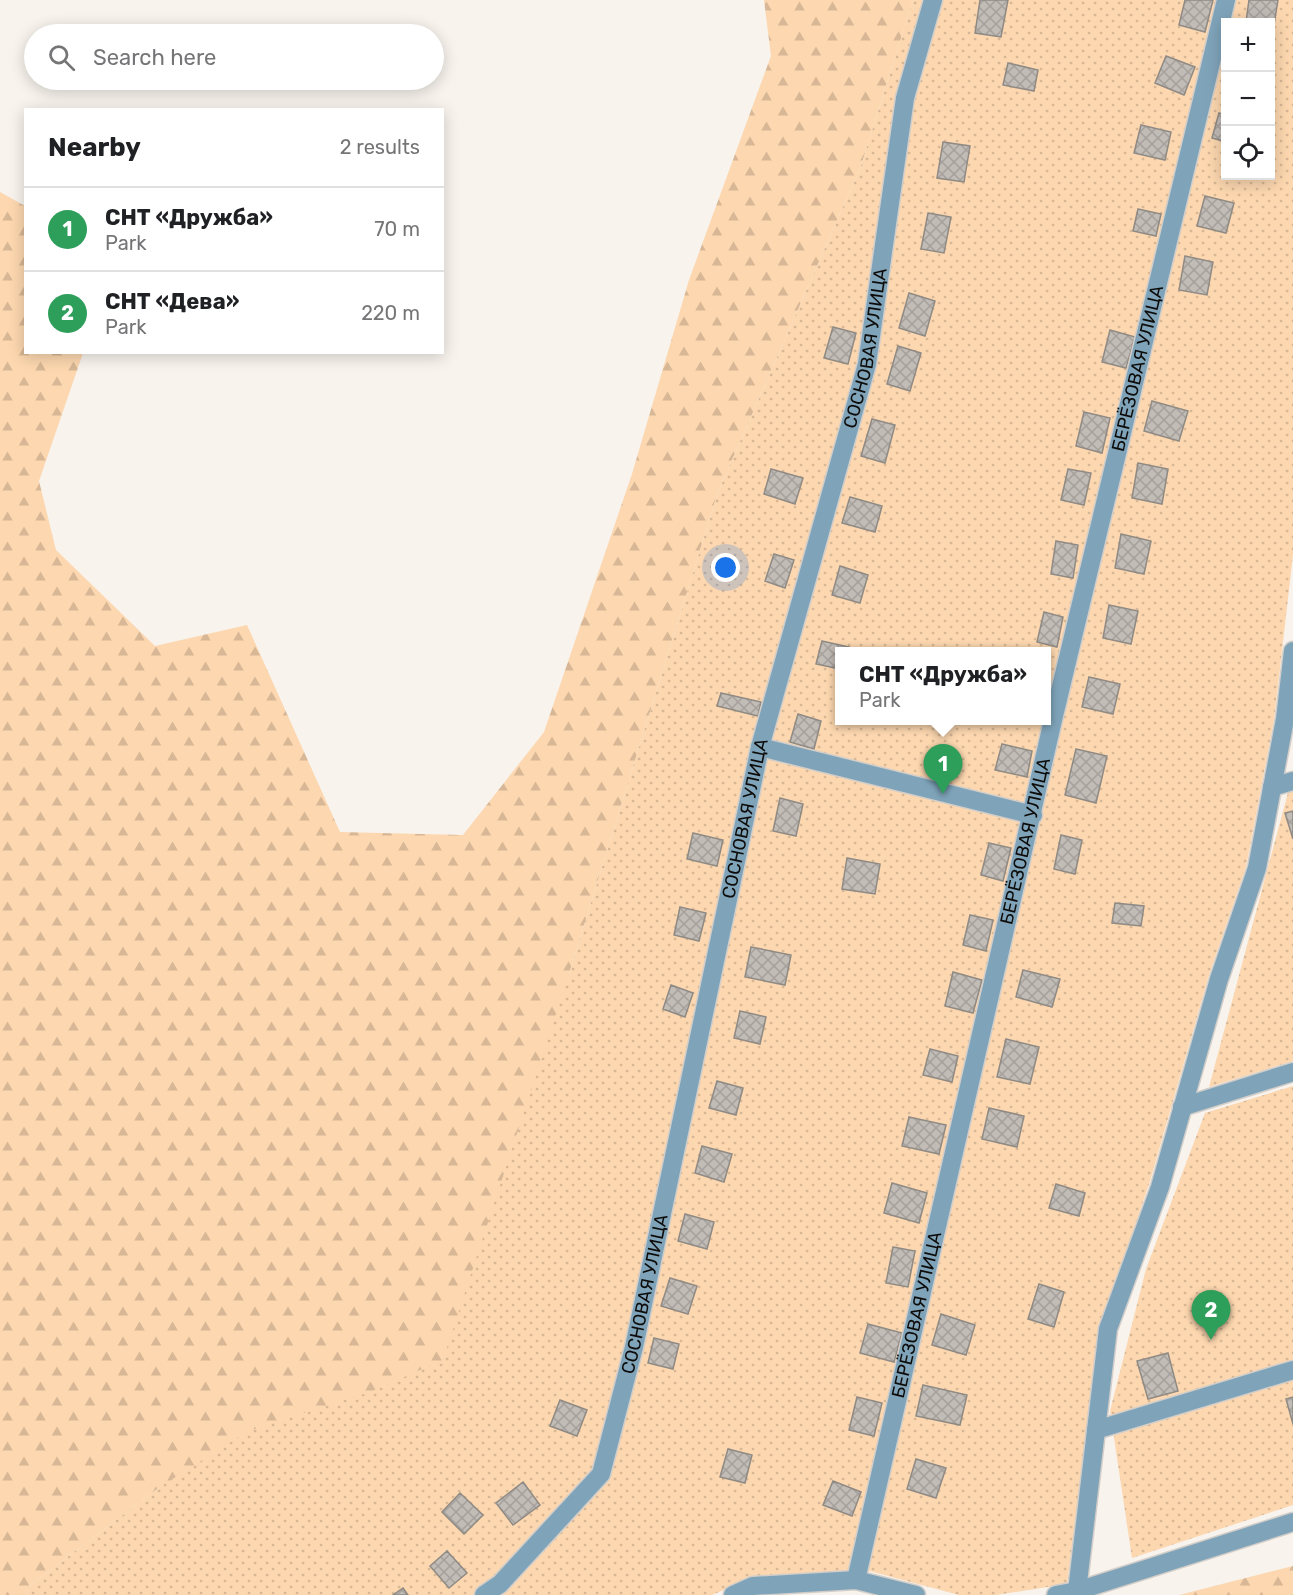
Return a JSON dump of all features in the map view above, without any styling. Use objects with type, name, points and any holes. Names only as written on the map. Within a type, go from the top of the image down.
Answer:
[{"type":"lane","name":"СОСНОВАЯ УЛИЦА","points":[[484,1595],[500,1584],[601,1474],[634,1347],[760,747],[867,364],[905,98],[933,0]]},
{"type":"lane","name":"БЕРЁЗОВАЯ УЛИЦА","points":[[856,1580],[1034,815],[1056,708],[1226,0]]},
{"type":"lane","points":[[1077,1592],[1108,1329],[1160,1187],[1219,979],[1257,868],[1285,719],[1293,651]]},
{"type":"lane","points":[[760,747],[1034,815]]},
{"type":"lane","points":[[1272,787],[1293,781]]},
{"type":"lane","points":[[1182,1107],[1293,1072]]},
{"type":"lane","points":[[1096,1430],[1293,1370]]},
{"type":"lane","points":[[1056,1595],[1077,1592],[1293,1522]]},
{"type":"lane","points":[[733,1595],[753,1586],[856,1580],[916,1595]]},
{"type":"green space","points":[[764,0],[913,0],[861,166],[718,492],[569,974],[519,1232],[443,1361],[160,1487],[29,1586],[25,1595],[0,1595],[0,192],[24,205],[24,354],[83,354],[39,481],[56,550],[155,646],[247,625],[340,832],[463,835],[544,732],[632,474],[689,280],[771,56]]},
{"type":"green space","points":[[913,0],[1293,0],[1293,555],[1274,720],[1246,867],[1209,975],[1150,1181],[1100,1330],[1067,1584],[996,1595],[959,1595],[862,1569],[749,1579],[712,1595],[25,1595],[29,1586],[160,1487],[248,1431],[370,1392],[443,1360],[569,974],[718,492],[861,166]]},
{"type":"green space","points":[[1293,774],[1293,1061],[1209,1087]]},
{"type":"green space","points":[[1293,1086],[1293,1505],[1132,1558],[1110,1411],[1146,1269],[1205,1113]]},
{"type":"green space","points":[[1293,1566],[1293,1595],[1179,1595]]},
{"type":"building","points":[[980,0],[1008,0],[1001,37],[975,33]]},
{"type":"building","points":[[1185,0],[1213,0],[1205,32],[1179,25]]},
{"type":"building","points":[[1249,0],[1278,0],[1275,18],[1247,18]]},
{"type":"building","points":[[1166,56],[1195,67],[1184,95],[1155,83]]},
{"type":"building","points":[[1008,63],[1038,70],[1034,91],[1003,85]]},
{"type":"building","points":[[1219,113],[1221,114],[1221,141],[1212,138]]},
{"type":"building","points":[[1141,125],[1171,132],[1165,160],[1134,153]]},
{"type":"building","points":[[943,142],[970,146],[964,182],[937,178]]},
{"type":"building","points":[[1205,196],[1234,203],[1226,233],[1197,226]]},
{"type":"building","points":[[1138,209],[1161,214],[1156,236],[1133,231]]},
{"type":"building","points":[[928,213],[951,217],[944,253],[921,249]]},
{"type":"building","points":[[1185,256],[1213,262],[1207,295],[1179,290]]},
{"type":"building","points":[[909,293],[935,301],[925,336],[899,328]]},
{"type":"building","points":[[833,327],[856,333],[848,364],[824,358]]},
{"type":"building","points":[[1110,330],[1135,337],[1126,368],[1102,362]]},
{"type":"building","points":[[898,346],[921,353],[910,391],[887,384]]},
{"type":"building","points":[[1152,401],[1188,411],[1179,441],[1144,431]]},
{"type":"building","points":[[1084,412],[1110,418],[1102,453],[1076,446]]},
{"type":"building","points":[[872,419],[895,425],[885,463],[861,456]]},
{"type":"building","points":[[1138,463],[1168,469],[1162,504],[1132,498]]},
{"type":"building","points":[[771,469],[803,478],[795,504],[764,494]]},
{"type":"building","points":[[1068,469],[1091,473],[1084,505],[1061,500]]},
{"type":"building","points":[[850,497],[882,506],[875,532],[842,523]]},
{"type":"building","points":[[1121,534],[1151,541],[1144,574],[1115,568]]},
{"type":"building","points":[[1056,541],[1078,545],[1073,578],[1051,574]]},
{"type":"building","points":[[774,554],[794,560],[785,588],[765,581]]},
{"type":"building","points":[[840,566],[868,575],[860,603],[832,595]]},
{"type":"building","points":[[1109,605],[1138,611],[1131,644],[1103,638]]},
{"type":"building","points":[[1044,612],[1063,617],[1057,647],[1037,642]]},
{"type":"building","points":[[822,641],[849,647],[835,647],[835,668],[816,664]]},
{"type":"building","points":[[1089,677],[1120,684],[1113,714],[1082,707]]},
{"type":"building","points":[[721,693],[761,702],[758,716],[717,706]]},
{"type":"building","points":[[798,714],[821,721],[814,749],[790,742]]},
{"type":"building","points":[[1002,744],[1032,751],[1027,777],[995,770]]},
{"type":"building","points":[[1076,749],[1107,756],[1096,803],[1065,795]]},
{"type":"building","points":[[780,798],[803,804],[796,836],[773,831]]},
{"type":"building","points":[[1293,811],[1293,839],[1285,813]]},
{"type":"building","points":[[693,833],[723,840],[717,866],[687,859]]},
{"type":"building","points":[[1061,835],[1082,840],[1075,874],[1054,869]]},
{"type":"building","points":[[989,843],[1011,848],[1003,881],[981,875]]},
{"type":"building","points":[[847,858],[880,864],[875,894],[842,889]]},
{"type":"building","points":[[1115,903],[1144,906],[1141,926],[1112,923]]},
{"type":"building","points":[[680,907],[706,913],[699,941],[674,935]]},
{"type":"building","points":[[970,915],[993,920],[986,951],[963,945]]},
{"type":"building","points":[[751,947],[791,955],[785,985],[745,977]]},
{"type":"building","points":[[1023,970],[1060,979],[1052,1007],[1016,997]]},
{"type":"building","points":[[953,972],[982,980],[973,1013],[945,1006]]},
{"type":"building","points":[[671,985],[693,993],[685,1017],[663,1009]]},
{"type":"building","points":[[740,1011],[766,1017],[760,1044],[734,1038]]},
{"type":"building","points":[[1006,1039],[1039,1047],[1030,1084],[997,1077]]},
{"type":"building","points":[[930,1049],[958,1056],[952,1082],[923,1075]]},
{"type":"building","points":[[717,1081],[743,1088],[736,1115],[709,1108]]},
{"type":"building","points":[[989,1108],[1024,1116],[1017,1147],[982,1139]]},
{"type":"building","points":[[909,1117],[946,1125],[939,1154],[902,1146]]},
{"type":"building","points":[[702,1146],[732,1154],[724,1182],[695,1173]]},
{"type":"building","points":[[892,1183],[927,1193],[919,1223],[884,1213]]},
{"type":"building","points":[[1056,1184],[1085,1193],[1079,1216],[1049,1208]]},
{"type":"building","points":[[685,1214],[714,1222],[707,1249],[678,1241]]},
{"type":"building","points":[[893,1247],[915,1251],[908,1287],[886,1283]]},
{"type":"building","points":[[670,1278],[697,1286],[688,1314],[661,1306]]},
{"type":"building","points":[[1039,1284],[1064,1292],[1054,1327],[1028,1319]]},
{"type":"building","points":[[941,1314],[975,1325],[966,1355],[932,1345]]},
{"type":"building","points":[[868,1324],[902,1333],[894,1362],[860,1353]]},
{"type":"building","points":[[654,1338],[679,1344],[673,1369],[648,1363]]},
{"type":"building","points":[[1168,1353],[1178,1391],[1148,1399],[1137,1361]]},
{"type":"building","points":[[923,1385],[967,1395],[960,1425],[916,1416]]},
{"type":"building","points":[[857,1397],[882,1403],[874,1436],[849,1430]]},
{"type":"building","points":[[1293,1397],[1293,1424],[1286,1399]]},
{"type":"building","points":[[560,1400],[587,1410],[577,1436],[550,1426]]},
{"type":"building","points":[[728,1449],[752,1455],[745,1483],[720,1477]]},
{"type":"building","points":[[916,1459],[946,1468],[936,1498],[907,1489]]},
{"type":"building","points":[[833,1481],[861,1492],[852,1516],[823,1505]]},
{"type":"building","points":[[523,1482],[540,1505],[513,1525],[496,1503]]},
{"type":"building","points":[[460,1493],[483,1515],[464,1534],[442,1512]]},
{"type":"building","points":[[447,1551],[467,1573],[449,1588],[430,1566]]},
{"type":"building","points":[[403,1588],[408,1595],[393,1595]]},
{"type":"place","name":"СНТ «Дружба»","points":[[943,794]]},
{"type":"place","name":"СНТ «Дева»","points":[[1211,1340]]}]
